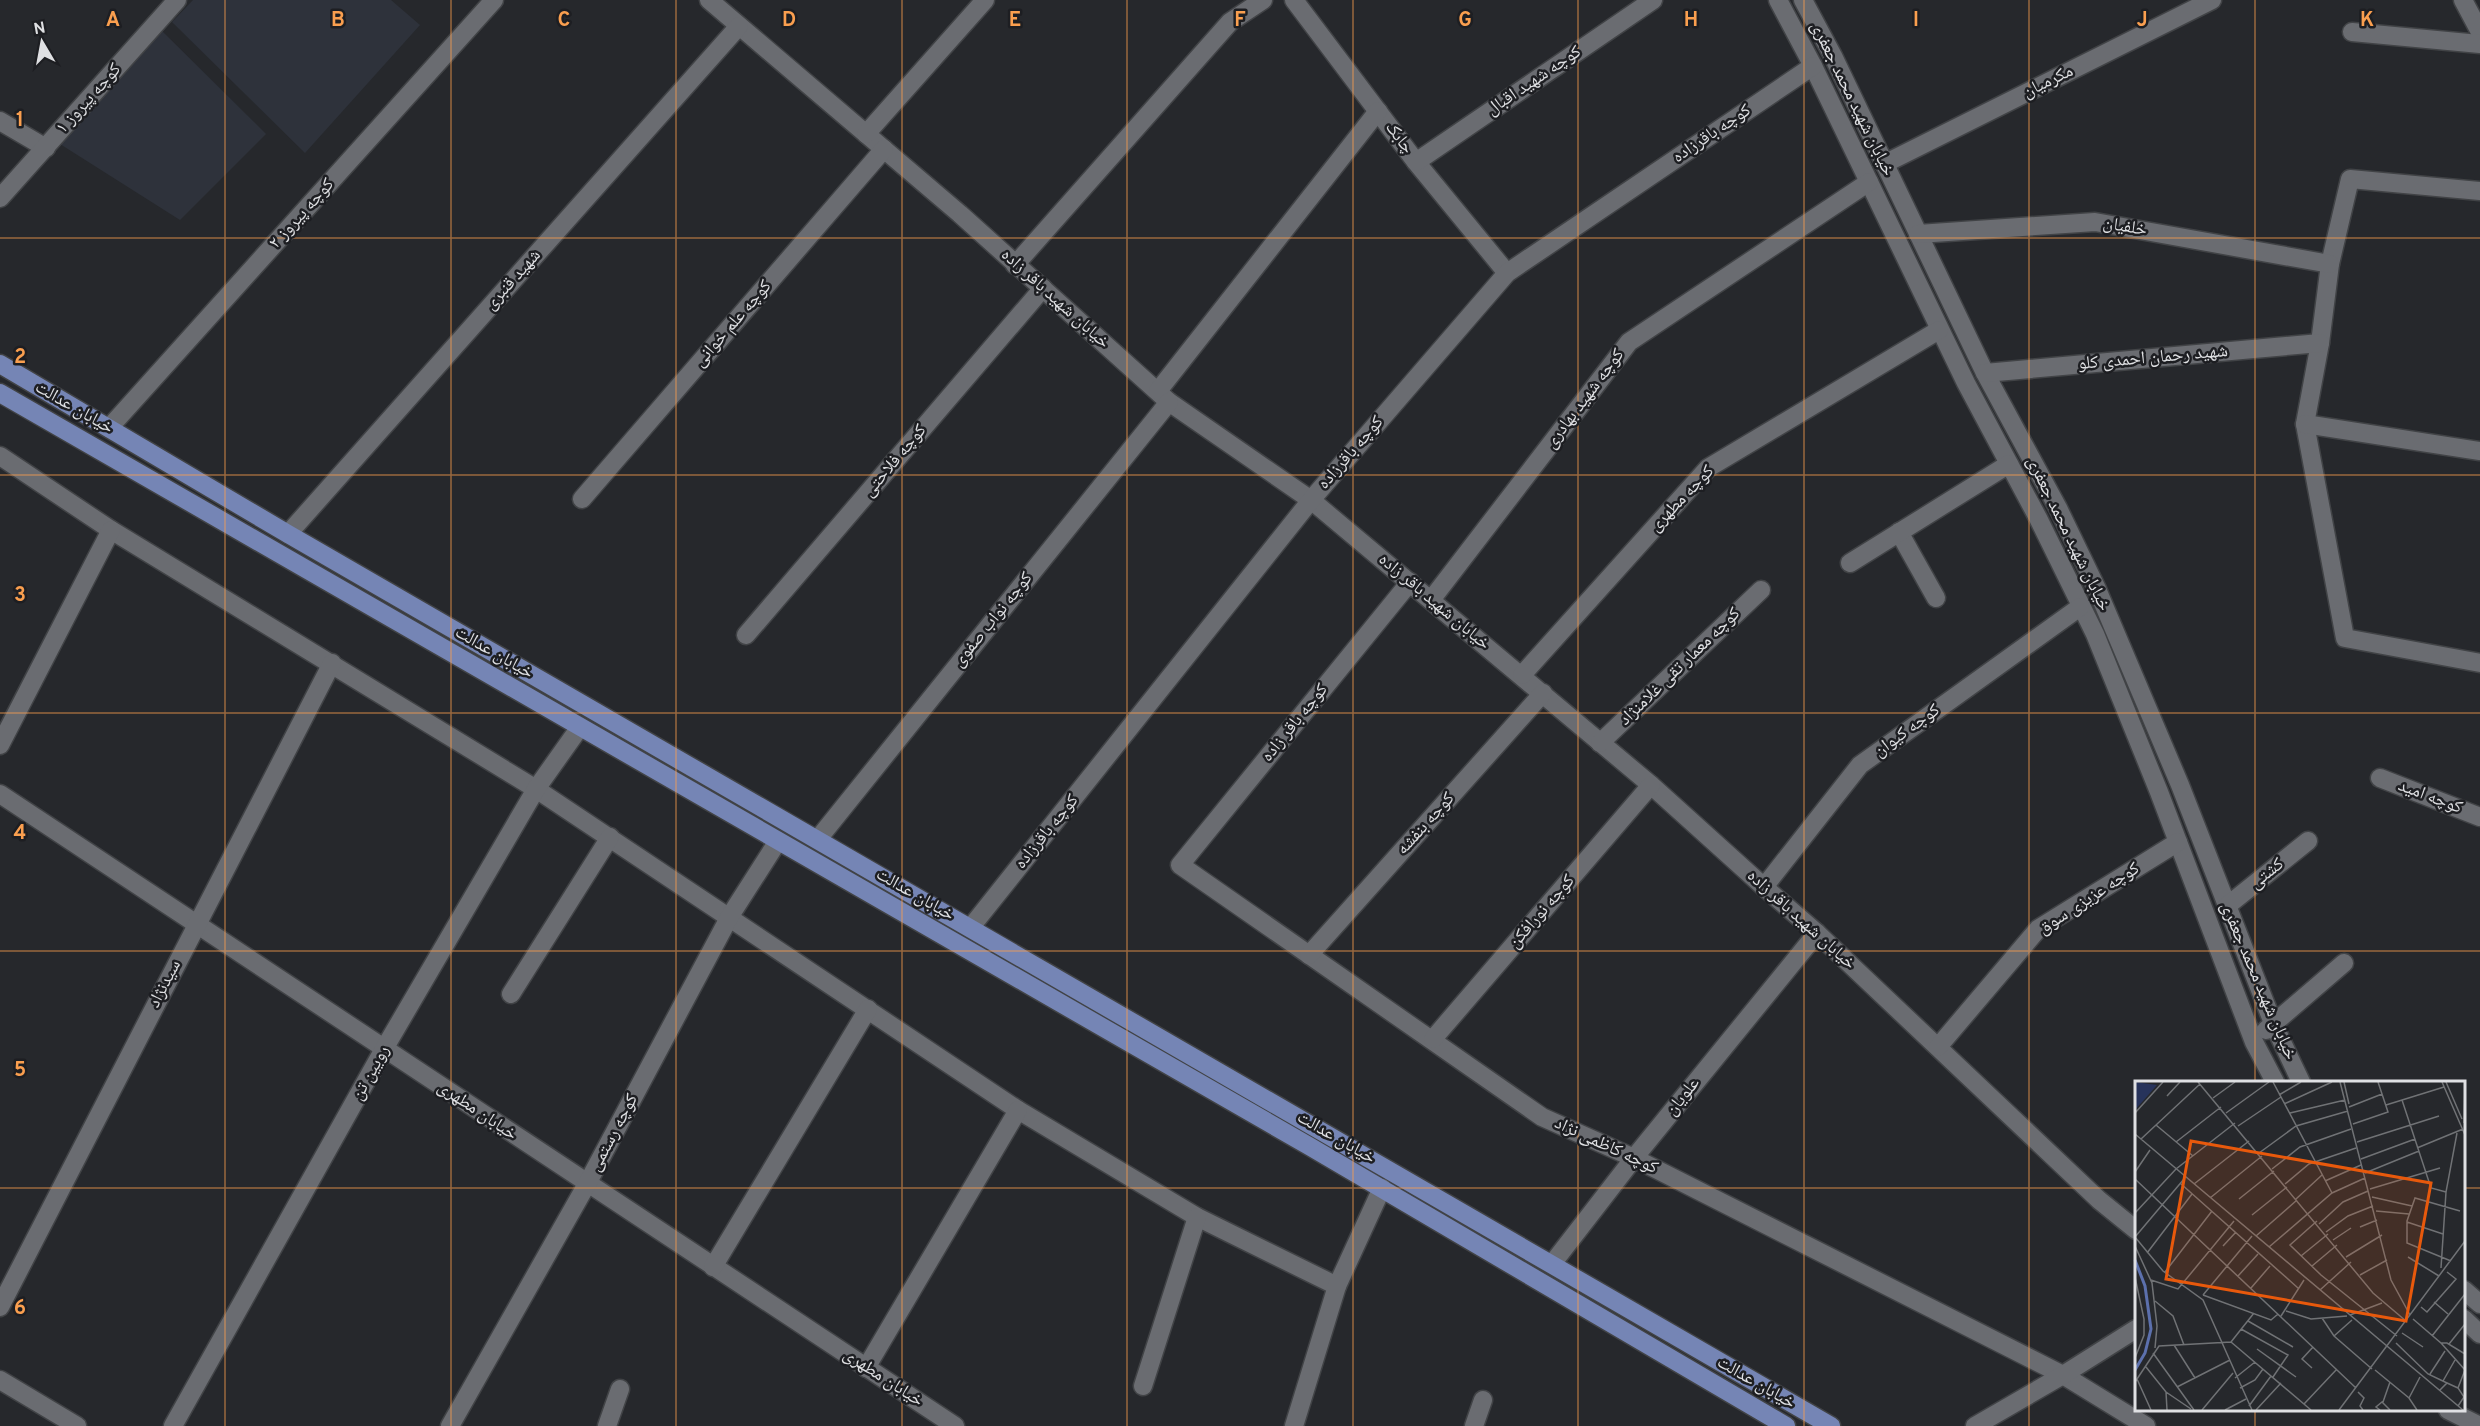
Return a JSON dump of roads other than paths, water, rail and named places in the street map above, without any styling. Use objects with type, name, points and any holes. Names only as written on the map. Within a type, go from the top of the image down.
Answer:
[{"type":"main road","name":"خیابان عدالت","points":[[0,364],[288,534],[1831,1426]]},
{"type":"main road","name":"خیابان عدالت","points":[[0,393],[1382,1188],[1786,1426]]},
{"type":"street","name":"کوچه پیروز ۱","points":[[0,198],[177,0]]},
{"type":"street","name":"کوچه پیروز ۲","points":[[109,428],[494,0]]},
{"type":"street","name":"خیابان شهید باقر زاده","points":[[709,0],[884,149],[1164,396],[1311,500],[1651,785],[1817,933],[2099,1200],[2135,1229]]},
{"type":"street","points":[[866,134],[985,0]]},
{"type":"street","points":[[1015,264],[1230,22],[1263,0]]},
{"type":"street","name":"چابک","points":[[1294,0],[1416,162],[1507,273]]},
{"type":"street","name":"کوچه شهید اقبال","points":[[1416,162],[1653,0]]},
{"type":"street","name":"خیابان شهید محمد جعفری","points":[[1778,0],[1813,66],[1940,330],[2038,518],[2095,634],[2178,842],[2254,1042],[2274,1081]]},
{"type":"street","name":"مکرمیان","points":[[1884,164],[2212,0]]},
{"type":"street","points":[[2463,0],[2480,32]]},
{"type":"street","name":"خیابان شهید محمد جعفری","points":[[1810,3],[1884,164],[1985,373],[2058,508],[2097,588],[2180,785],[2273,1023],[2300,1081]]},
{"type":"street","name":"شهید قنبری","points":[[288,534],[739,26]]},
{"type":"street","points":[[2352,32],[2480,44]]},
{"type":"street","name":"کوچه باقرزاده","points":[[971,927],[1311,500],[1507,273],[1813,66]]},
{"type":"street","name":"کوچه نواب صفوی","points":[[818,839],[1164,396],[1378,111]]},
{"type":"street","points":[[0,121],[46,148]]},
{"type":"street","name":"کوچه علم خوانی","points":[[582,499],[884,149]]},
{"type":"street","points":[[2480,190],[2350,178],[2330,264],[2320,343],[2305,424],[2345,638],[2480,663]]},
{"type":"street","name":"کوچه شهید بهادری","points":[[1431,600],[1629,342],[1869,182]]},
{"type":"street","name":"خلفیان","points":[[1918,234],[2096,222],[2330,264]]},
{"type":"street","name":"کوچه فلاحتی","points":[[746,635],[1043,288]]},
{"type":"street","name":"کوچه مطهری","points":[[1522,675],[1708,468],[1940,330]]},
{"type":"street","name":"شهید رحمان احمدی کلو","points":[[1985,373],[2320,343]]},
{"type":"street","points":[[2305,424],[2480,451]]},
{"type":"street","points":[[0,456],[111,530],[536,789],[730,916],[1018,1110],[1197,1217],[1337,1286]]},
{"type":"street","points":[[1850,562],[2009,464]]},
{"type":"street","points":[[0,745],[111,530]]},
{"type":"street","points":[[1899,532],[1936,598]]},
{"type":"street","name":"کوچه باقر زاده","points":[[1179,865],[1410,582]]},
{"type":"street","name":"کوچه معمار تقی غلامنژاد","points":[[1600,743],[1761,590]]},
{"type":"street","name":"کوچه کیوان","points":[[1764,888],[1860,765],[2080,607]]},
{"type":"street","name":"سیدنژاد","points":[[0,1307],[332,663]]},
{"type":"street","name":"کوچه بنفشه","points":[[1309,955],[1543,693]]},
{"type":"street","name":"رویین تن","points":[[173,1426],[384,1049],[536,789],[580,727]]},
{"type":"street","name":"کوچه امید","points":[[2380,778],[2480,817]]},
{"type":"street","name":"کوچه نورافکن","points":[[1433,1039],[1651,785]]},
{"type":"street","name":"خیابان مطهری","points":[[0,794],[586,1184],[955,1426]]},
{"type":"street","points":[[511,994],[610,837]]},
{"type":"street","name":"کوچه رستمی","points":[[450,1426],[586,1184],[730,916],[778,841]]},
{"type":"street","name":"کشتی","points":[[2227,906],[2308,841]]},
{"type":"street","name":"کوچه عزیزی سوق","points":[[1938,1047],[2038,929],[2178,842]]},
{"type":"street","name":"کوچه کاظمی نژاد","points":[[1179,865],[1542,1116],[1634,1158],[2063,1375],[2146,1426]]},
{"type":"street","name":"علویان","points":[[1552,1264],[1634,1158],[1817,933]]},
{"type":"street","points":[[2254,1042],[2343,963]]},
{"type":"street","points":[[713,1267],[868,1009]]},
{"type":"street","points":[[866,1368],[1018,1110]]},
{"type":"street","points":[[1294,1426],[1337,1286],[1382,1188]]},
{"type":"street","points":[[1143,1386],[1197,1217]]},
{"type":"street","points":[[2465,1292],[2480,1305]]},
{"type":"street","points":[[2465,1321],[2480,1334]]},
{"type":"street","points":[[1974,1426],[2063,1375],[2135,1330]]},
{"type":"street","points":[[0,1380],[77,1426]]},
{"type":"street","points":[[607,1426],[620,1389]]},
{"type":"street","points":[[1474,1426],[1483,1400]]},
{"type":"street","points":[[2450,1411],[2480,1426]]}]
